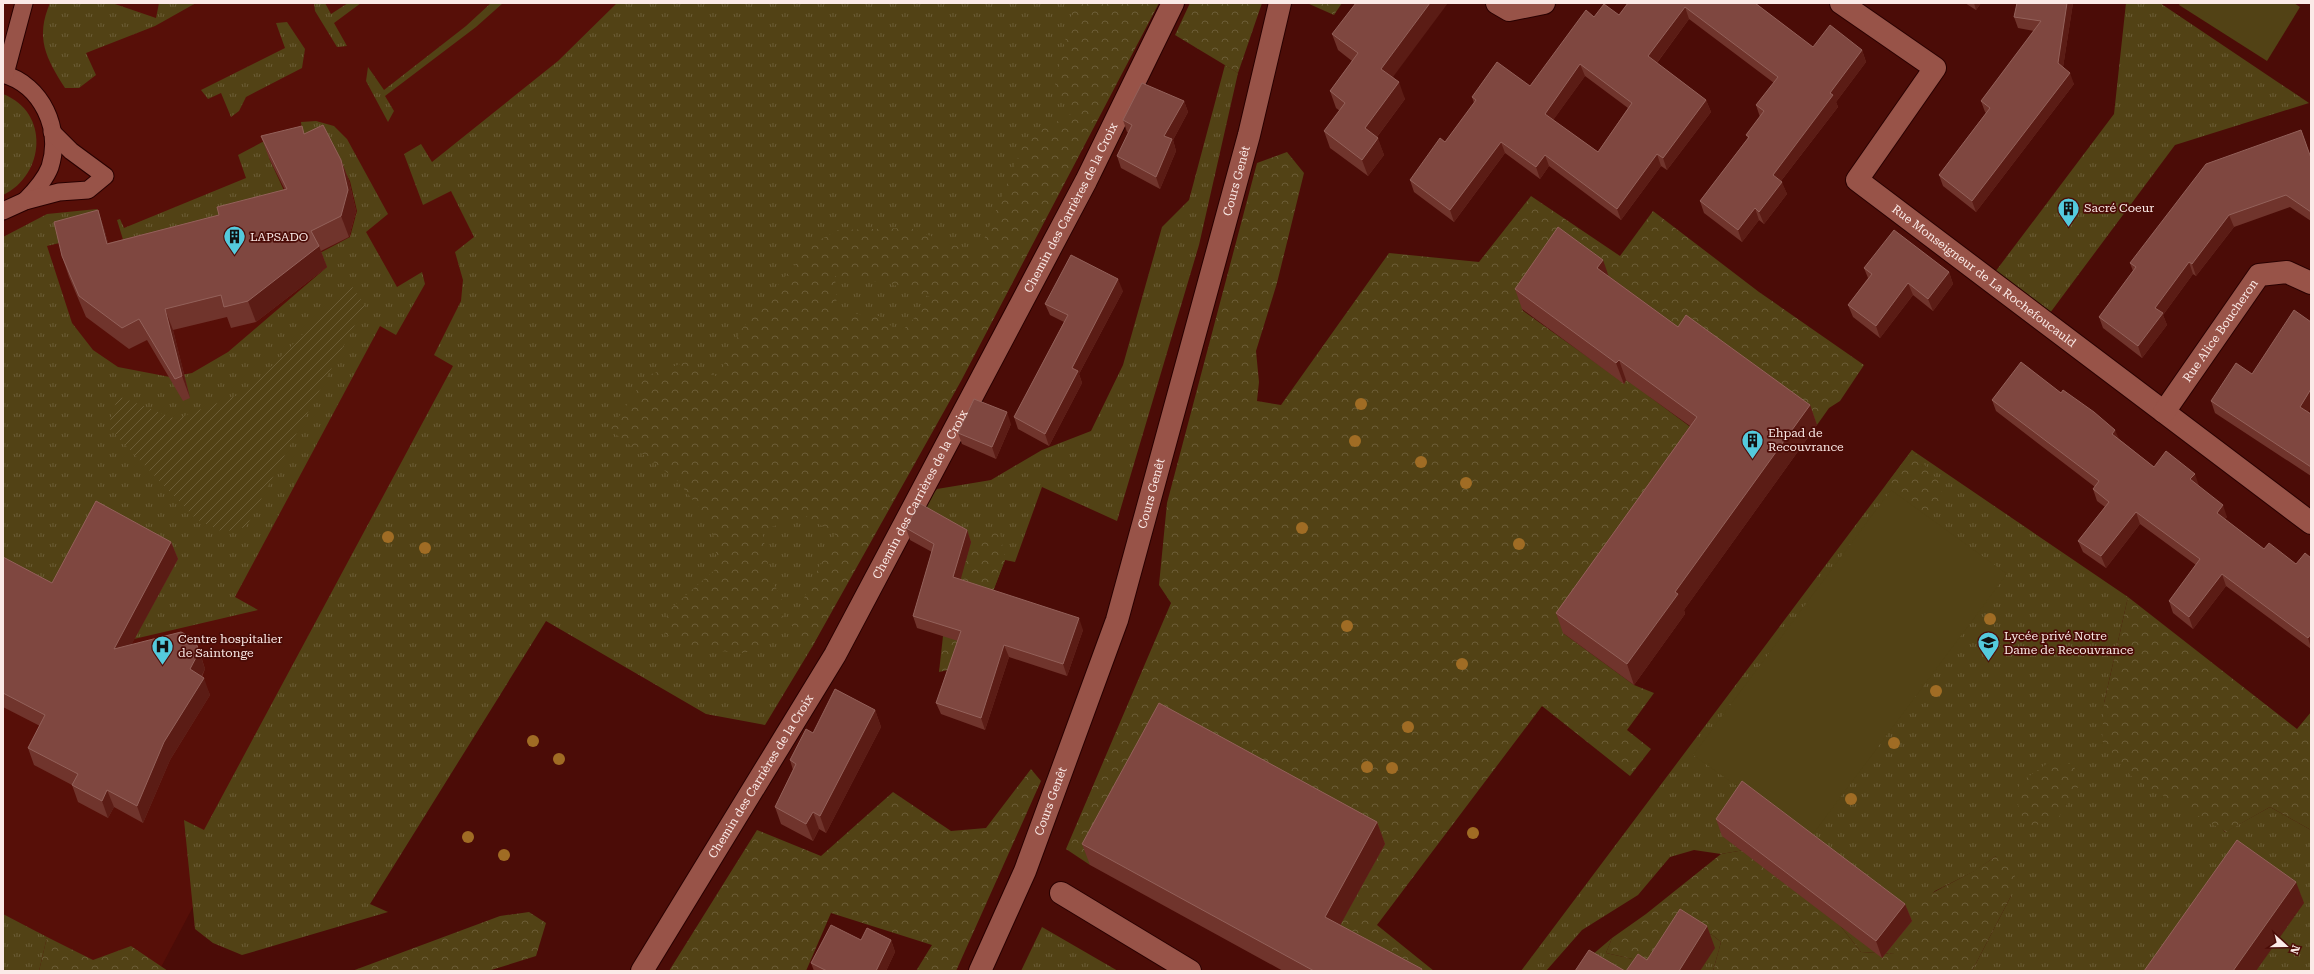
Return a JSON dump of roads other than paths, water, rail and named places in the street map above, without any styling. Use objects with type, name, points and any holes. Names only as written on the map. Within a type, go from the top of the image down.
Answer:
[{"type":"street","name":"Chemin des Carrières de la Croix","points":[[642,971],[835,655],[1086,181],[1173,3]]},
{"type":"street","name":"Cours Genêt","points":[[980,971],[1025,871],[1117,620],[1247,142],[1280,3]]},
{"type":"street","points":[[1497,3],[1509,10],[1544,3]]},
{"type":"street","name":"Rue Monseigneur de La Rochefoucauld","points":[[1841,3],[1935,68],[1857,180],[2311,523]]},
{"type":"street","name":"Rue Alice Boucheron","points":[[2164,412],[2259,275],[2287,272],[2311,283]]},
{"type":"street","points":[[1061,892],[1190,971]]},
{"type":"lane","points":[[24,3],[4,74],[25,85],[41,101],[51,122],[54,145],[50,167],[40,186],[25,201]]},
{"type":"lane","points":[[3,212],[25,201],[59,192],[88,190],[105,176],[71,151],[52,132]]},
{"type":"place","name":"Sacré Coeur","points":[[2068,228]]},
{"type":"place","name":"LAPSADO","points":[[234,256]]},
{"type":"place","name":"Ehpad de Recouvrance","points":[[1752,460]]},
{"type":"place","name":"Lycée privé Notre Dame de Recouvrance","points":[[1988,662]]},
{"type":"place","name":"Centre hospitalier de Saintonge","points":[[162,666]]}]
